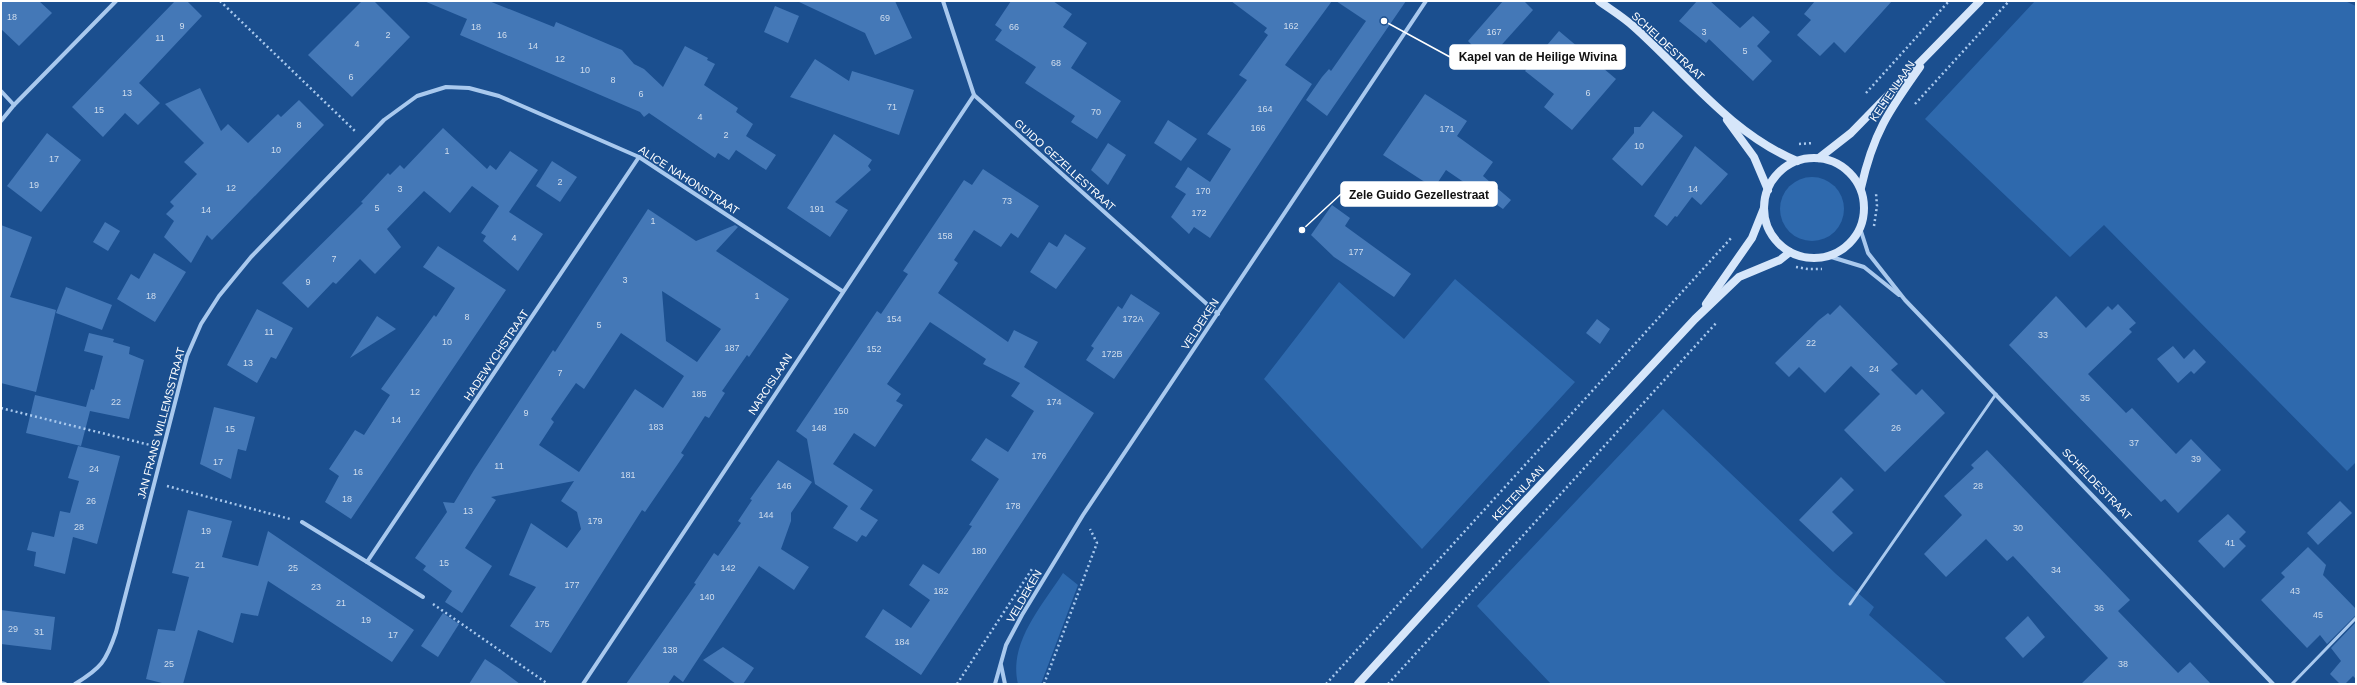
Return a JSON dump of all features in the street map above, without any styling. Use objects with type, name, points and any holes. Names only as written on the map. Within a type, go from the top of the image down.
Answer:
[{"type":"main road","name":"SCHELDESTRAAT","points":[[1599,1],[1632,26],[1719,110],[1756,140],[1797,161]]},
{"type":"main road","name":"KELTENLAAN","points":[[1819,158],[1836,146],[1892,89],[1930,54],[1980,1]]},
{"type":"main road","name":"KELTENLAAN","points":[[1861,188],[1872,145],[1888,113],[1930,54]]},
{"type":"main road","name":"SCHELDESTRAAT","points":[[1719,110],[1754,157],[1768,190]]},
{"type":"main road","name":"KELTENLAAN","points":[[1696,319],[1752,238],[1764,206],[1768,190],[1777,174],[1797,161],[1819,158],[1842,166],[1855,179],[1861,188],[1864,200],[1864,216],[1855,237],[1844,248],[1828,256],[1809,258],[1790,252],[1774,238],[1767,222],[1764,206]]},
{"type":"main road","name":"KELTENLAAN","points":[[1358,684],[1501,527],[1696,319],[1739,277],[1780,260],[1790,252]]},
{"type":"street","points":[[1,121],[14,105],[116,1]]},
{"type":"street","name":"GUIDO GEZELLESTRAAT","points":[[943,1],[974,95],[1218,314]]},
{"type":"street","name":"VELDEKEN","points":[[995,684],[1006,646],[1022,615],[1083,515],[1426,1]]},
{"type":"street","name":"JAN FRANS WILLEMSSTRAAT","points":[[74,684],[95,672],[108,656],[116,632],[186,356],[201,324],[219,296],[251,257],[384,120],[418,96],[446,88]]},
{"type":"street","name":"ALICE NAHONSTRAAT","points":[[446,88],[468,88],[499,96],[639,157],[842,291]]},
{"type":"street","points":[[1,91],[14,105]]},
{"type":"street","name":"NARCISLAAN","points":[[583,684],[842,291],[974,95]]},
{"type":"street","name":"HADEWYCHSTRAAT","points":[[367,562],[639,157]]},
{"type":"street","name":"SCHELDESTRAAT","points":[[1860,228],[1868,253],[1905,300],[2273,684]]},
{"type":"street","name":"SCHELDESTRAAT","points":[[1828,256],[1846,260],[1864,267],[1905,300]]},
{"type":"street","points":[[302,522],[423,597]]},
{"type":"street","name":"VELDEKEN","points":[[1001,663],[1005,684]]},
{"type":"lane","points":[[1850,604],[1996,394]]},
{"type":"lane","points":[[2292,684],[2356,618]]},
{"type":"path","points":[[220,1],[364,141]]},
{"type":"path","points":[[1865,94],[1949,1]]},
{"type":"path","points":[[1914,105],[2009,1]]},
{"type":"path","points":[[1779,153],[1806,143],[1836,146]]},
{"type":"path","points":[[1865,168],[1876,193]]},
{"type":"path","points":[[1865,244],[1876,219],[1877,185]]},
{"type":"path","points":[[1326,684],[1733,235]]},
{"type":"path","points":[[1780,260],[1798,268]]},
{"type":"path","points":[[1791,270],[1798,268],[1828,268],[1846,260]]},
{"type":"path","points":[[1388,684],[1719,320]]},
{"type":"path","points":[[1,408],[163,448]]},
{"type":"path","points":[[154,483],[302,522]]},
{"type":"path","points":[[1044,684],[1097,543],[1083,515]]},
{"type":"path","points":[[957,684],[1036,564]]},
{"type":"path","points":[[423,597],[548,684]]},
{"type":"shaded area","points":[[2035,1],[2345,1],[2356,6],[2356,462],[2347,471],[2104,225],[2070,257],[1925,119]]},
{"type":"shaded area","points":[[1812,177],[1830,183],[1838,191],[1844,209],[1838,227],[1830,235],[1812,241],[1794,235],[1786,227],[1780,209],[1786,191],[1794,183]]},
{"type":"shaded area","points":[[1455,279],[1575,382],[1422,549],[1264,379],[1339,282],[1404,339]]},
{"type":"shaded area","points":[[1663,409],[1836,574],[1874,607],[1869,615],[1947,684],[1551,684],[1477,606]]},
{"type":"shaded area","points":[[1063,573],[1078,585],[1041,684],[1018,684],[1016,669],[1022,640],[1037,612]]},
{"type":"building","points":[[1,1],[39,1],[52,13],[19,46],[1,29]]},
{"type":"building","points":[[175,1],[187,1],[202,16],[139,83],[160,103],[138,125],[125,113],[103,137],[72,107]]},
{"type":"building","points":[[362,1],[374,1],[410,37],[352,97],[308,55]]},
{"type":"building","points":[[424,1],[489,1],[554,27],[556,22],[622,50],[634,64],[644,69],[663,87],[685,46],[708,58],[707,60],[715,64],[704,85],[738,108],[736,112],[753,124],[746,136],[776,155],[766,170],[736,150],[729,160],[718,153],[715,158],[649,113],[644,117],[640,112],[460,35],[467,19]]},
{"type":"building","points":[[797,1],[895,1],[912,38],[875,55],[865,33]]},
{"type":"building","points":[[1011,1],[1053,1],[1072,14],[1063,27],[1087,43],[1071,68],[1121,101],[1097,139],[1071,122],[1075,116],[1025,83],[1036,67],[995,40],[1002,30],[995,25]]},
{"type":"building","points":[[1231,1],[1332,1],[1285,65],[1312,84],[1210,238],[1194,227],[1189,234],[1171,217],[1186,194],[1175,187],[1188,167],[1210,182],[1231,149],[1207,134],[1247,80],[1239,75],[1268,35],[1264,32],[1267,28]]},
{"type":"building","points":[[1336,1],[1406,1],[1327,116],[1306,100],[1322,77],[1329,69],[1331,71],[1366,21]]},
{"type":"building","points":[[1503,1],[1524,1],[1533,10],[1487,61],[1468,41]]},
{"type":"building","points":[[1697,1],[1710,1],[1740,28],[1753,16],[1770,32],[1757,46],[1772,61],[1753,81],[1709,39],[1706,43],[1679,21]]},
{"type":"building","points":[[1815,1],[1892,1],[1845,53],[1834,42],[1820,56],[1797,35],[1811,20],[1804,14]]},
{"type":"building","points":[[775,6],[799,16],[788,43],[764,32]]},
{"type":"building","points":[[1559,31],[1616,79],[1572,130],[1544,107],[1554,94],[1525,71]]},
{"type":"building","points":[[815,59],[849,81],[852,71],[914,90],[899,135],[790,97]]},
{"type":"building","points":[[200,88],[221,131],[228,124],[248,143],[278,114],[281,117],[299,100],[324,125],[212,240],[207,235],[191,263],[164,237],[174,221],[166,214],[174,206],[170,202],[197,174],[184,162],[204,143],[165,104]]},
{"type":"building","points":[[1425,94],[1467,121],[1457,136],[1493,162],[1483,176],[1511,200],[1503,209],[1446,170],[1434,188],[1383,155]]},
{"type":"building","points":[[1653,111],[1683,136],[1642,186],[1612,159],[1634,133],[1634,127],[1640,127]]},
{"type":"building","points":[[1168,120],[1197,139],[1181,161],[1154,143]]},
{"type":"building","points":[[443,128],[487,169],[490,165],[496,170],[510,151],[538,170],[509,212],[543,234],[518,271],[483,241],[486,236],[481,233],[499,206],[472,186],[450,213],[424,191],[387,229],[401,247],[375,274],[360,259],[336,284],[333,282],[308,308],[282,283],[363,203],[361,202],[388,173],[390,175],[400,165],[404,169]]},
{"type":"building","points":[[47,133],[81,160],[41,212],[7,186]]},
{"type":"building","points":[[834,134],[872,160],[868,166],[871,170],[835,202],[848,210],[830,237],[787,208]]},
{"type":"building","points":[[1108,143],[1126,155],[1108,185],[1091,170]]},
{"type":"building","points":[[1695,146],[1728,174],[1701,205],[1692,197],[1677,217],[1675,216],[1667,226],[1654,216]]},
{"type":"building","points":[[552,161],[577,177],[560,202],[536,186]]},
{"type":"building","points":[[983,169],[1039,206],[1018,238],[1011,233],[1001,247],[974,230],[954,260],[958,263],[938,293],[1008,342],[1014,330],[1038,342],[1024,367],[1094,413],[921,675],[865,637],[883,609],[911,628],[930,600],[909,585],[923,564],[939,574],[972,526],[969,525],[999,479],[971,460],[986,438],[1008,452],[1034,411],[1011,396],[1020,383],[983,364],[986,359],[930,322],[887,384],[901,394],[896,401],[903,405],[875,447],[854,433],[833,464],[873,490],[860,509],[878,520],[866,537],[862,535],[857,542],[833,528],[848,506],[815,484],[807,439],[796,431],[877,311],[881,314],[908,274],[903,271],[964,180],[972,185]]},
{"type":"building","points":[[1332,205],[1350,218],[1345,226],[1411,274],[1394,297],[1334,257],[1311,235]]},
{"type":"building","points":[[648,209],[696,241],[735,225],[738,227],[716,251],[789,299],[749,357],[747,355],[722,391],[725,393],[709,418],[705,416],[681,453],[684,455],[645,512],[642,510],[551,653],[510,626],[536,587],[509,575],[531,523],[567,548],[581,529],[577,512],[561,501],[574,481],[491,497],[496,500],[465,548],[492,566],[462,613],[445,602],[452,591],[423,570],[426,566],[415,558],[447,512],[443,502],[454,503],[553,350],[555,352]],"holes":[[[662,291],[721,329],[697,362],[666,341]],[[621,333],[684,376],[663,408],[635,389],[579,472],[539,445],[554,422],[551,419],[576,383],[584,389]]]},
{"type":"building","points":[[105,222],[120,231],[108,251],[93,242]]},
{"type":"building","points":[[1,225],[32,237],[10,297],[56,310],[36,392],[1,383]]},
{"type":"building","points":[[1065,234],[1086,248],[1056,289],[1030,272],[1049,242],[1057,247]]},
{"type":"building","points":[[438,246],[506,290],[351,519],[325,502],[339,476],[329,469],[355,430],[364,435],[390,395],[381,389],[434,315],[436,317],[455,288],[423,267]]},
{"type":"building","points":[[154,253],[186,272],[155,322],[117,299],[131,274],[139,279]]},
{"type":"building","points":[[66,287],[112,305],[102,330],[56,313]]},
{"type":"building","points":[[1131,294],[1160,313],[1114,379],[1086,360],[1094,348],[1091,346],[1118,306],[1122,309]]},
{"type":"building","points":[[2056,296],[2086,328],[2108,306],[2112,310],[2118,304],[2136,323],[2129,329],[2132,332],[2088,374],[2126,413],[2132,408],[2176,454],[2191,439],[2221,470],[2178,513],[2165,499],[2161,502],[2009,345]]},
{"type":"building","points":[[1840,305],[1898,364],[1891,370],[1916,395],[1922,389],[1945,413],[1885,472],[1844,430],[1880,394],[1851,366],[1825,393],[1799,367],[1789,377],[1775,363],[1819,320],[1828,313],[1830,315]]},
{"type":"building","points":[[257,309],[293,328],[276,359],[271,357],[257,383],[227,365]]},
{"type":"building","points":[[377,316],[396,329],[350,358]]},
{"type":"building","points":[[1597,319],[1610,329],[1600,344],[1586,333]]},
{"type":"building","points":[[89,333],[114,339],[113,342],[130,347],[129,354],[144,360],[129,419],[90,411],[81,446],[26,433],[35,395],[86,407],[91,389],[94,390],[103,356],[84,351]]},
{"type":"building","points":[[2173,346],[2184,359],[2194,349],[2206,362],[2194,374],[2191,371],[2178,383],[2157,359]]},
{"type":"building","points":[[214,407],[255,417],[246,451],[238,449],[231,479],[200,464]]},
{"type":"building","points":[[78,446],[120,456],[97,544],[73,537],[65,574],[34,566],[36,552],[27,550],[32,532],[54,537],[60,511],[70,513],[79,481],[68,478]]},
{"type":"building","points":[[1987,450],[2130,600],[2118,611],[2178,673],[2190,662],[2211,684],[2081,684],[2108,658],[2013,556],[2007,561],[1986,539],[1946,577],[1924,554],[1962,515],[1944,496],[1974,468],[1971,465]]},
{"type":"building","points":[[778,460],[812,482],[791,513],[791,521],[781,549],[809,567],[794,590],[759,566],[683,682],[674,675],[668,684],[626,684],[696,584],[694,583],[714,553],[718,556],[741,523],[738,521],[752,500],[750,499]]},
{"type":"building","points":[[1841,477],[1854,490],[1832,512],[1853,533],[1833,552],[1799,520]]},
{"type":"building","points":[[2340,501],[2352,513],[2318,545],[2307,533]]},
{"type":"building","points":[[188,510],[232,521],[222,557],[258,566],[268,531],[414,630],[392,662],[268,581],[258,616],[241,613],[233,643],[198,630],[183,684],[166,684],[146,679],[158,629],[175,631],[189,577],[172,573]]},
{"type":"building","points":[[2228,514],[2246,532],[2239,539],[2246,546],[2224,568],[2198,541]]},
{"type":"building","points":[[2308,547],[2326,565],[2323,575],[2356,609],[2356,615],[2327,644],[2320,635],[2307,648],[2261,600],[2285,577],[2281,573]]},
{"type":"building","points":[[1,610],[55,617],[51,650],[1,644]]},
{"type":"building","points":[[443,613],[459,624],[438,657],[421,646]]},
{"type":"building","points":[[2028,616],[2045,637],[2023,658],[2005,638]]},
{"type":"building","points":[[2356,622],[2356,679],[2353,676],[2345,684],[2340,684],[2330,674],[2341,661],[2331,648]]},
{"type":"building","points":[[723,647],[754,668],[743,684],[736,684],[703,660]]},
{"type":"building","points":[[485,659],[500,669],[520,684],[469,684]]},
{"type":"place","name":"Kapel van de Heilige Wivina","points":[[1384,21]]},
{"type":"place","name":"Zele Guido Gezellestraat","points":[[1302,230]]}]
